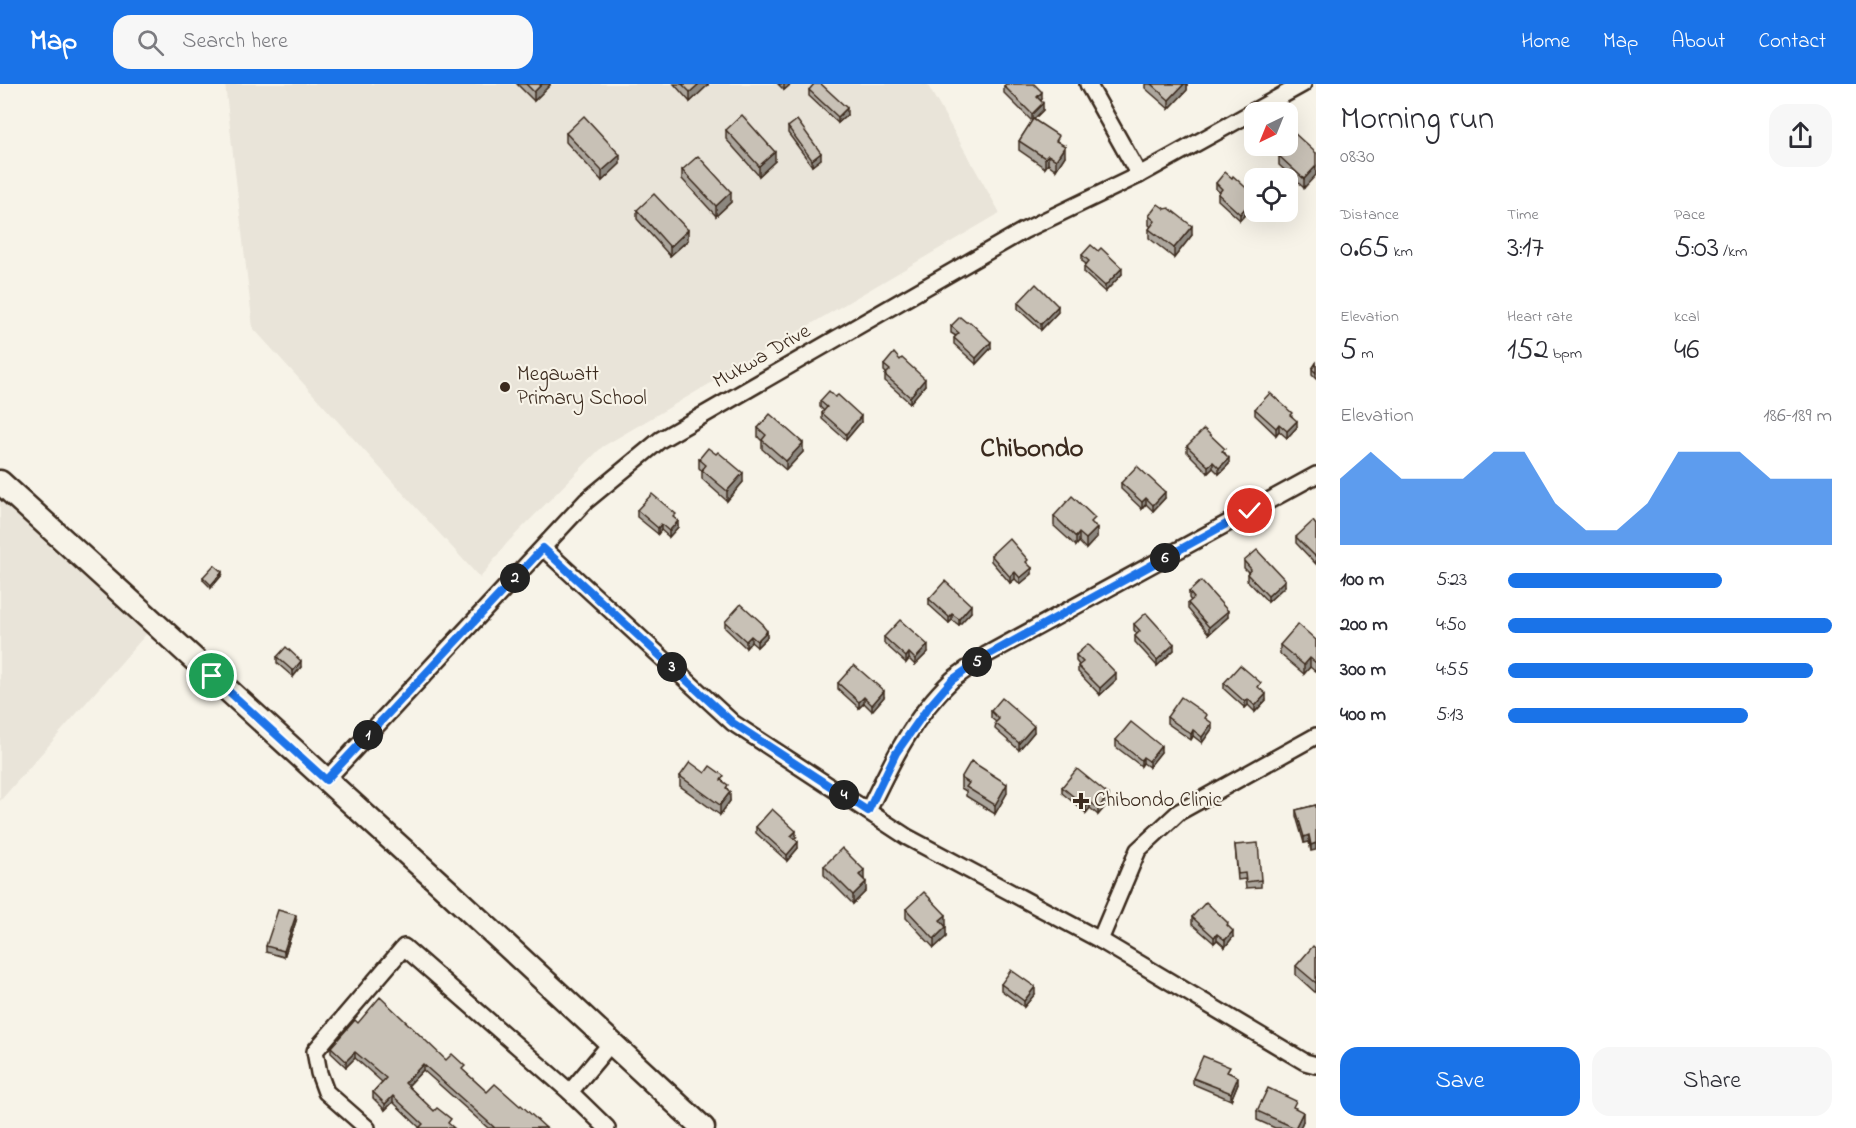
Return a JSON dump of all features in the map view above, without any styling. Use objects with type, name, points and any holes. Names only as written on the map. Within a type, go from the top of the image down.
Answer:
[{"type":"street","points":[[1088,84],[1139,175]]},
{"type":"street","name":"Mukwa Drive","points":[[326,780],[586,501],[660,440],[1023,231],[1139,175],[1304,84]]},
{"type":"street","points":[[868,811],[896,753],[927,709],[952,680],[986,656],[1316,475]]},
{"type":"street","points":[[0,482],[703,1128]]},
{"type":"street","points":[[543,548],[733,723],[907,837],[1100,940],[1305,1062],[1316,1065]]},
{"type":"street","points":[[1100,940],[1138,850],[1179,812],[1316,736]]},
{"type":"street","points":[[363,1127],[326,1092],[319,1073],[315,1051],[404,946],[570,1092],[607,1128]]},
{"type":"street","points":[[570,1092],[611,1043]]},
{"type":"shaded area","name":"Megawatt Primary School","points":[[225,84],[927,84],[1000,213],[602,447],[507,543],[480,578],[253,328]]},
{"type":"shaded area","points":[[0,482],[155,624],[0,801]]},
{"type":"building","points":[[526,84],[542,84],[534,92]]},
{"type":"building","points":[[682,84],[699,84],[690,92]]},
{"type":"building","points":[[814,84],[821,84],[847,108],[838,117],[809,90]]},
{"type":"building","points":[[1006,84],[1034,84],[1042,92],[1037,97],[1043,103],[1032,114],[1004,86]]},
{"type":"building","points":[[1151,84],[1184,84],[1169,100]]},
{"type":"building","points":[[742,115],[775,152],[759,166],[726,130]]},
{"type":"building","points":[[584,116],[620,155],[602,171],[566,133]]},
{"type":"building","points":[[1033,119],[1059,136],[1056,141],[1065,146],[1056,160],[1048,155],[1045,158],[1019,141]]},
{"type":"building","points":[[797,120],[821,153],[812,160],[788,127]]},
{"type":"building","points":[[1298,136],[1316,153],[1316,166],[1304,179],[1298,173],[1298,168],[1292,168],[1279,156],[1298,156]]},
{"type":"building","points":[[698,156],[731,192],[716,206],[682,170]]},
{"type":"building","points":[[1225,172],[1244,186],[1244,209],[1240,214],[1218,194],[1222,189],[1216,183]]},
{"type":"building","points":[[654,194],[688,230],[670,247],[637,210]]},
{"type":"building","points":[[1158,204],[1165,209],[1169,208],[1192,226],[1174,248],[1149,229],[1155,221],[1149,216]]},
{"type":"building","points":[[1091,245],[1098,251],[1101,248],[1122,268],[1105,286],[1084,267],[1089,261],[1082,255]]},
{"type":"building","points":[[1036,284],[1058,306],[1041,324],[1018,303]]},
{"type":"building","points":[[960,317],[970,322],[991,342],[976,358],[954,338],[959,333],[951,326]]},
{"type":"building","points":[[894,353],[925,379],[910,397],[885,375],[890,370],[884,365]]},
{"type":"building","points":[[829,391],[835,397],[838,395],[861,416],[846,434],[822,413],[827,407],[820,401]]},
{"type":"building","points":[[1270,393],[1292,413],[1290,415],[1297,421],[1287,431],[1279,424],[1276,428],[1255,409]]},
{"type":"building","points":[[770,414],[803,443],[786,461],[762,440],[766,435],[758,428]]},
{"type":"building","points":[[1204,429],[1225,449],[1222,451],[1229,458],[1219,468],[1213,462],[1208,466],[1187,446]]},
{"type":"building","points":[[708,448],[716,454],[718,452],[743,473],[727,491],[702,470],[706,465],[699,459]]},
{"type":"building","points":[[1137,466],[1165,492],[1153,505],[1146,498],[1142,502],[1121,483]]},
{"type":"building","points":[[652,494],[676,514],[673,517],[678,521],[669,531],[661,524],[658,528],[637,510]]},
{"type":"building","points":[[1072,496],[1095,518],[1091,522],[1097,528],[1086,539],[1079,533],[1076,537],[1054,516]]},
{"type":"building","points":[[1313,521],[1316,525],[1316,557],[1296,537]]},
{"type":"building","points":[[1009,538],[1032,568],[1020,578],[1015,572],[1010,577],[991,555]]},
{"type":"building","points":[[1257,550],[1285,580],[1268,596],[1247,574],[1251,569],[1244,561]]},
{"type":"building","points":[[214,565],[222,572],[211,585],[203,577]]},
{"type":"building","points":[[945,581],[971,605],[959,619],[952,614],[949,617],[929,599]]},
{"type":"building","points":[[1201,581],[1228,611],[1209,627],[1188,603],[1194,598],[1189,592]]},
{"type":"building","points":[[741,604],[763,624],[767,631],[757,641],[751,636],[746,641],[725,622]]},
{"type":"building","points":[[1146,613],[1174,644],[1157,660],[1135,636],[1140,631],[1134,624]]},
{"type":"building","points":[[900,620],[928,645],[915,659],[909,653],[906,657],[884,637]]},
{"type":"building","points":[[1298,624],[1316,640],[1316,663],[1310,658],[1304,665],[1280,645]]},
{"type":"building","points":[[1088,644],[1116,673],[1100,688],[1078,666],[1083,662],[1076,655]]},
{"type":"building","points":[[286,647],[301,661],[293,671],[277,657]]},
{"type":"building","points":[[854,665],[884,691],[872,705],[864,697],[859,702],[838,683]]},
{"type":"building","points":[[1240,665],[1261,683],[1258,687],[1266,694],[1255,706],[1248,699],[1245,702],[1224,683]]},
{"type":"building","points":[[1181,697],[1207,715],[1205,718],[1212,723],[1202,737],[1193,730],[1191,734],[1167,717]]},
{"type":"building","points":[[1002,698],[1034,726],[1019,743],[995,723],[999,719],[991,711]]},
{"type":"building","points":[[1131,722],[1161,746],[1149,761],[1143,757],[1141,760],[1116,740]]},
{"type":"building","points":[[971,761],[1007,784],[995,805],[966,787],[969,783],[961,778]]},
{"type":"building","points":[[690,762],[705,773],[710,766],[724,776],[721,780],[728,785],[726,788],[730,792],[720,805],[680,776]]},
{"type":"building","points":[[1077,769],[1109,795],[1098,808],[1090,802],[1086,807],[1062,787]]},
{"type":"building","points":[[1316,805],[1316,843],[1311,845],[1309,835],[1304,837],[1296,810]]},
{"type":"building","points":[[772,809],[796,831],[791,836],[798,842],[787,855],[756,827]]},
{"type":"building","points":[[1258,843],[1261,880],[1246,882],[1245,873],[1238,874],[1235,845]]},
{"type":"building","points":[[842,848],[864,870],[859,875],[866,882],[853,895],[824,866]]},
{"type":"building","points":[[924,892],[946,915],[940,920],[946,927],[934,939],[906,909]]},
{"type":"building","points":[[1206,902],[1233,931],[1225,940],[1217,934],[1214,937],[1192,917]]},
{"type":"building","points":[[278,910],[296,915],[284,951],[266,946]]},
{"type":"building","points":[[1313,946],[1316,949],[1316,983],[1296,966]]},
{"type":"building","points":[[1011,970],[1035,987],[1024,1001],[1001,984]]},
{"type":"building","points":[[380,997],[446,1060],[452,1054],[465,1066],[462,1069],[487,1092],[495,1084],[546,1128],[495,1128],[423,1064],[405,1083],[434,1111],[437,1108],[451,1119],[448,1123],[454,1128],[419,1128],[423,1124],[393,1096],[385,1104],[373,1092],[386,1078],[355,1052],[346,1061],[331,1047],[355,1020],[358,1023]]},
{"type":"building","points":[[1203,1056],[1230,1067],[1227,1072],[1238,1077],[1231,1093],[1193,1078]]},
{"type":"building","points":[[1268,1088],[1296,1101],[1293,1107],[1303,1112],[1295,1128],[1257,1111]]},
{"type":"place","name":"Megawatt Primary School","points":[[505,387]]},
{"type":"place","name":"Chibondo Clinic","points":[[1081,801]]},
{"type":"district","name":"Chibondo","points":[[1032,449]]},
{"type":"route","points":[[212,676],[326,780],[543,548],[733,723],[868,811],[896,753],[927,709],[952,680],[986,656],[1250,511]]}]
